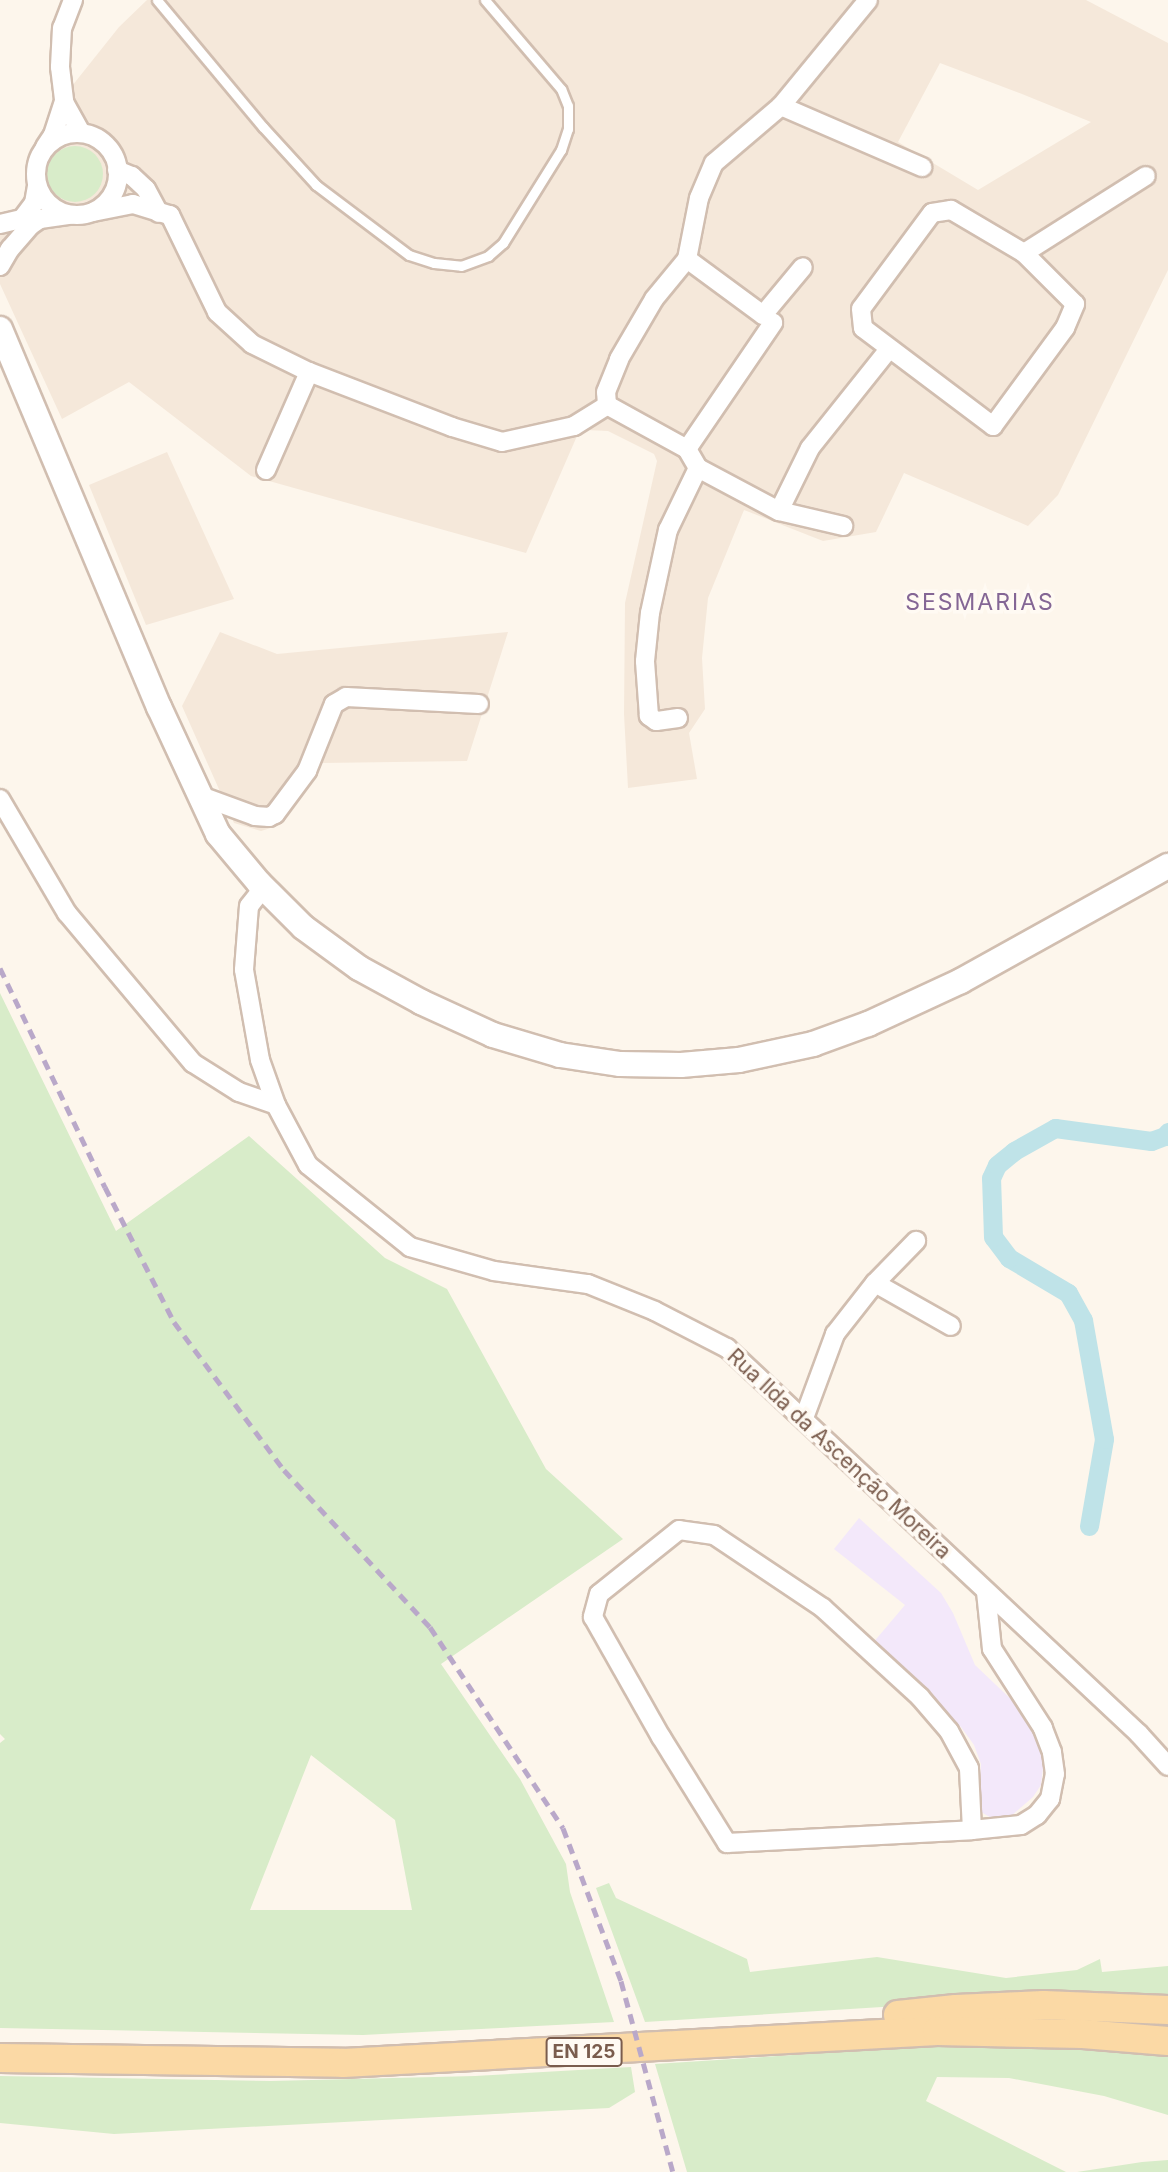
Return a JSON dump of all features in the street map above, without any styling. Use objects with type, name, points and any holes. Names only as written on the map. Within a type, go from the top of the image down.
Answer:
[{"type":"main road","points":[[0,329],[198,795],[218,834],[303,927],[359,968],[421,1002],[493,1035],[560,1055],[681,1065],[739,1060],[813,1044],[868,1024],[961,981],[1168,866]]},
{"type":"main road","points":[[883,2017],[956,2009],[1044,2005],[1168,2010]]},
{"type":"main road","name":"EN 125","points":[[0,2043],[372,2046],[549,2039],[883,2017],[1012,2016],[1168,2025]]},
{"type":"main road","name":"EN 125","points":[[0,2059],[343,2063],[937,2031],[1083,2034],[1168,2041]]},
{"type":"street","points":[[70,215],[50,205],[37,186],[35,176],[40,155],[53,135],[64,102],[60,42],[65,15],[73,0]]},
{"type":"street","points":[[607,405],[606,393],[619,359],[654,299],[687,259],[699,198],[714,163],[781,106],[869,0]]},
{"type":"street","points":[[64,102],[81,133]]},
{"type":"street","points":[[781,106],[840,134],[922,167]]},
{"type":"street","points":[[40,155],[55,139],[81,133],[102,141],[111,151],[117,170],[116,186],[111,196],[93,212]]},
{"type":"street","points":[[117,170],[132,176],[146,189],[159,213]]},
{"type":"street","points":[[1024,253],[1146,176]]},
{"type":"street","points":[[2,226],[22,219],[31,209],[37,186]]},
{"type":"street","points":[[0,267],[8,244],[40,219],[133,204],[170,215],[217,312],[252,344],[309,372],[452,427],[502,442],[574,426],[607,405]]},
{"type":"street","points":[[951,210],[1024,253],[1075,304],[1065,328],[993,426],[889,349],[863,328],[861,309],[932,213],[951,210]]},
{"type":"street","points":[[687,259],[773,323]]},
{"type":"street","points":[[687,449],[773,323],[803,267]]},
{"type":"street","points":[[779,511],[810,448],[889,349]]},
{"type":"street","points":[[267,470],[309,372]]},
{"type":"street","points":[[607,405],[687,449],[698,468],[779,511],[843,526]]},
{"type":"street","points":[[678,719],[656,722],[649,716],[645,661],[650,613],[668,530],[698,468]]},
{"type":"street","points":[[198,795],[255,816],[269,817],[275,814],[307,771],[334,704],[346,697],[479,704]]},
{"type":"street","points":[[0,799],[67,913],[138,1002],[194,1063],[239,1092],[276,1105]]},
{"type":"street","name":"Rua Ilda da Ascenção Moreira","points":[[264,887],[249,906],[244,970],[260,1060],[276,1105],[309,1165],[410,1247],[494,1271],[588,1284],[655,1311],[727,1348],[1139,1734],[1168,1766]]},
{"type":"street","points":[[804,1418],[835,1334],[875,1283],[916,1241]]},
{"type":"street","points":[[875,1283],[950,1326]]},
{"type":"street","points":[[972,1830],[969,1768],[949,1731],[823,1608],[714,1535],[679,1530],[599,1594],[593,1617],[661,1737],[727,1843],[972,1830],[1021,1825],[1037,1815],[1050,1798],[1055,1774],[1052,1752],[1043,1728],[992,1649],[986,1592]]},
{"type":"lane","points":[[158,0],[263,127],[316,185],[409,256],[434,263],[461,266],[488,256],[503,243],[561,150],[568,129],[568,106],[561,89],[485,0]]},
{"type":"shaded area","points":[[147,0],[1086,0],[1168,43],[1168,270],[1058,495],[1028,526],[904,473],[876,532],[823,541],[744,510],[708,598],[702,658],[705,709],[689,733],[697,779],[628,788],[624,714],[625,603],[657,461],[654,454],[608,431],[586,430],[577,436],[526,553],[251,476],[129,382],[62,419],[0,284],[0,221],[13,216],[24,206],[29,159],[72,86],[119,27]],"holes":[[[940,63],[1091,122],[978,190],[898,142]]]},
{"type":"shaded area","points":[[167,452],[234,599],[146,625],[89,485]]},
{"type":"shaded area","points":[[220,632],[277,654],[508,632],[467,761],[322,763],[280,825],[261,831],[234,823],[182,706]]},
{"type":"shaded area","points":[[859,1518],[941,1593],[953,1613],[975,1665],[1015,1703],[1040,1743],[1044,1759],[1041,1785],[1033,1797],[1010,1817],[995,1820],[981,1812],[978,1801],[981,1764],[974,1745],[961,1727],[872,1644],[905,1605],[834,1549]]},
{"type":"green space","points":[[70,146],[80,146],[95,154],[101,163],[101,185],[95,194],[80,202],[70,202],[52,190],[47,179],[47,169],[59,151]]},
{"type":"green space","points":[[0,993],[116,1231],[249,1136],[385,1258],[447,1289],[546,1469],[623,1539],[441,1664],[520,1779],[566,1864],[570,1892],[614,2022],[363,2035],[0,2028],[0,1743],[5,1739],[0,1734]],"holes":[[[311,1755],[395,1820],[412,1910],[250,1910]]]},
{"type":"green space","points":[[609,1883],[616,1898],[747,1959],[750,1972],[877,1957],[1006,1978],[1077,1970],[1100,1959],[1102,1972],[1168,1966],[1168,1999],[1073,1995],[645,2022],[596,1888]]},
{"type":"green space","points":[[946,2045],[1168,2056],[1168,2115],[1104,2096],[1009,2078],[937,2077],[926,2101],[1066,2172],[687,2172],[655,2064]]},
{"type":"green space","points":[[631,2067],[635,2092],[609,2108],[114,2134],[0,2123],[0,2076],[271,2081],[475,2076]]},
{"type":"green space","points":[[1168,2160],[1168,2172],[1077,2172],[1142,2162]]},
{"type":"waterway","points":[[1089,1526],[1104,1439],[1083,1320],[1068,1293],[1009,1258],[993,1237],[991,1178],[997,1165],[1014,1151],[1055,1128],[1151,1141],[1165,1136],[1168,1132]]},
{"type":"railway","points":[[0,968],[105,1187],[174,1322],[284,1470],[430,1627],[563,1828],[621,1981],[673,2172]]},
{"type":"district","name":"SESMARIAS","points":[[980,602]]}]
